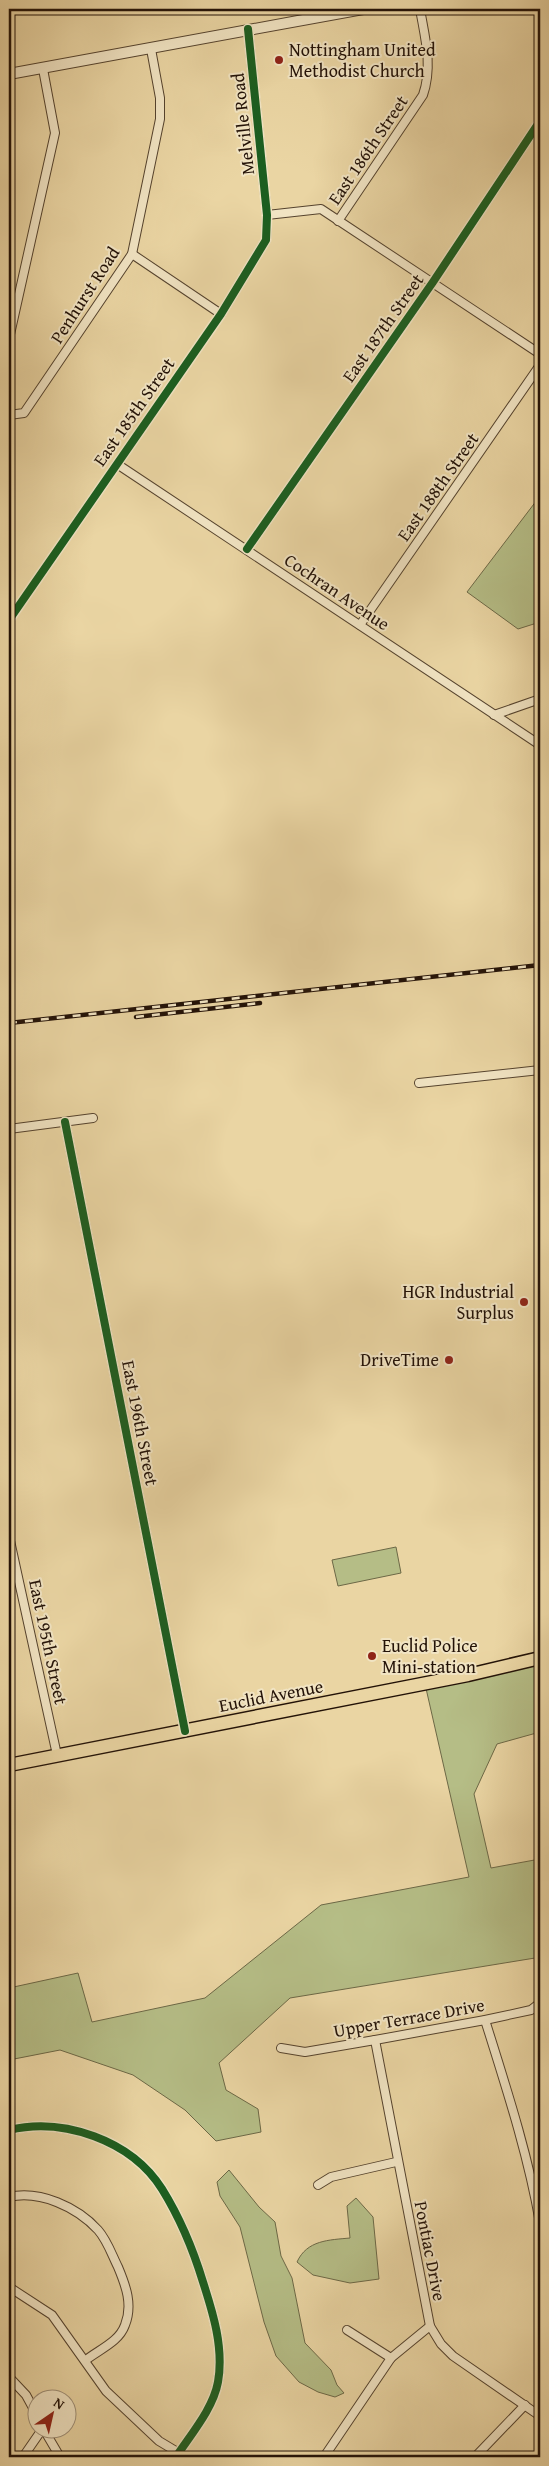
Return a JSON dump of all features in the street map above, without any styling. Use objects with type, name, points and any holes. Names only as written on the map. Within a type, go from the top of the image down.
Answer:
[{"type":"main road","name":"Euclid Avenue","points":[[9,1765],[468,1675],[540,1658]]},
{"type":"street","points":[[9,74],[363,9]]},
{"type":"street","name":"East 186th Street","points":[[338,221],[424,95],[429,78],[429,62],[420,9]]},
{"type":"street","name":"Melville Road","points":[[248,30],[267,215]]},
{"type":"street","name":"Penhurst Road","points":[[9,415],[24,413],[132,254],[160,119],[160,98],[151,48]]},
{"type":"street","points":[[9,339],[55,132],[43,68]]},
{"type":"street","name":"East 187th Street","points":[[247,549],[537,131],[540,121]]},
{"type":"street","points":[[267,215],[321,209],[540,354]]},
{"type":"street","name":"East 185th Street","points":[[9,620],[220,314],[266,240],[267,215]]},
{"type":"street","points":[[132,254],[220,314]]},
{"type":"street","name":"East 188th Street","points":[[360,625],[540,365]]},
{"type":"street","name":"Cochran Avenue","points":[[117,464],[540,745]]},
{"type":"street","points":[[494,715],[540,699]]},
{"type":"street","points":[[419,1083],[540,1070]]},
{"type":"street","points":[[9,1129],[93,1118]]},
{"type":"street","name":"East 196th Street","points":[[65,1122],[185,1731]]},
{"type":"street","name":"East 195th Street","points":[[9,1536],[57,1755]]},
{"type":"street","name":"Upper Terrace Drive","points":[[281,2048],[305,2052],[485,2020],[531,2010],[540,2003]]},
{"type":"street","points":[[485,2020],[508,2090],[533,2181],[540,2223]]},
{"type":"street","name":"Pontiac Drive","points":[[374,2040],[396,2162],[430,2326],[441,2344],[453,2356],[540,2416]]},
{"type":"street","points":[[9,2130],[42,2126],[62,2127],[93,2135],[131,2155],[161,2187],[192,2244],[212,2310],[219,2351],[218,2382],[210,2405],[177,2455],[131,2416],[106,2391],[86,2360],[52,2315],[9,2287]]},
{"type":"street","points":[[318,2185],[331,2177],[396,2162]]},
{"type":"street","points":[[9,2197],[19,2195],[34,2197],[66,2206],[99,2231],[109,2247],[123,2279],[130,2307],[125,2325],[118,2338],[86,2360]]},
{"type":"street","points":[[324,2457],[391,2358],[430,2326]]},
{"type":"street","points":[[347,2330],[391,2358]]},
{"type":"street","points":[[9,2377],[28,2399]]},
{"type":"street","points":[[475,2457],[525,2405]]},
{"type":"street","points":[[23,2457],[36,2438]]},
{"type":"street","points":[[49,2438],[60,2457]]},
{"type":"green space","points":[[540,496],[540,622],[518,629],[467,592]]},
{"type":"green space","points":[[396,1547],[401,1573],[338,1586],[332,1560]]},
{"type":"green space","points":[[540,1658],[540,1732],[497,1744],[474,1794],[491,1868],[540,1859],[540,1963],[535,1958],[290,1998],[219,2063],[226,2090],[258,2109],[261,2132],[216,2141],[185,2110],[133,2075],[60,2050],[9,2060],[9,1988],[78,1973],[92,2022],[205,1998],[321,1905],[469,1877],[425,1684]]},
{"type":"green space","points":[[229,2170],[259,2207],[275,2222],[281,2256],[292,2278],[305,2343],[331,2370],[337,2385],[344,2393],[335,2397],[318,2392],[299,2382],[276,2356],[264,2322],[240,2227],[220,2196],[217,2182]]},
{"type":"green space","points":[[356,2198],[373,2217],[379,2279],[350,2283],[313,2275],[297,2262],[307,2249],[319,2242],[350,2238],[347,2206]]},
{"type":"railway","points":[[9,1023],[540,965]]},
{"type":"railway","points":[[136,1017],[260,1003]]},
{"type":"cycle path","points":[[9,620],[221,314],[266,240],[267,215],[248,29]]},
{"type":"cycle path","points":[[247,549],[433,282],[540,121]]},
{"type":"cycle path","points":[[65,1122],[185,1731]]},
{"type":"cycle path","points":[[9,2130],[30,2127],[73,2130],[94,2136],[114,2145],[133,2157],[149,2172],[175,2211],[207,2294],[214,2318],[220,2356],[218,2382],[211,2402],[201,2421],[176,2457]]},
{"type":"place","name":"Nottingham United Methodist Church","points":[[279,60]]},
{"type":"place","name":"HGR Industrial Surplus","points":[[524,1302]]},
{"type":"place","name":"DriveTime","points":[[449,1360]]},
{"type":"place","name":"Euclid Police Mini-station","points":[[372,1656]]}]
